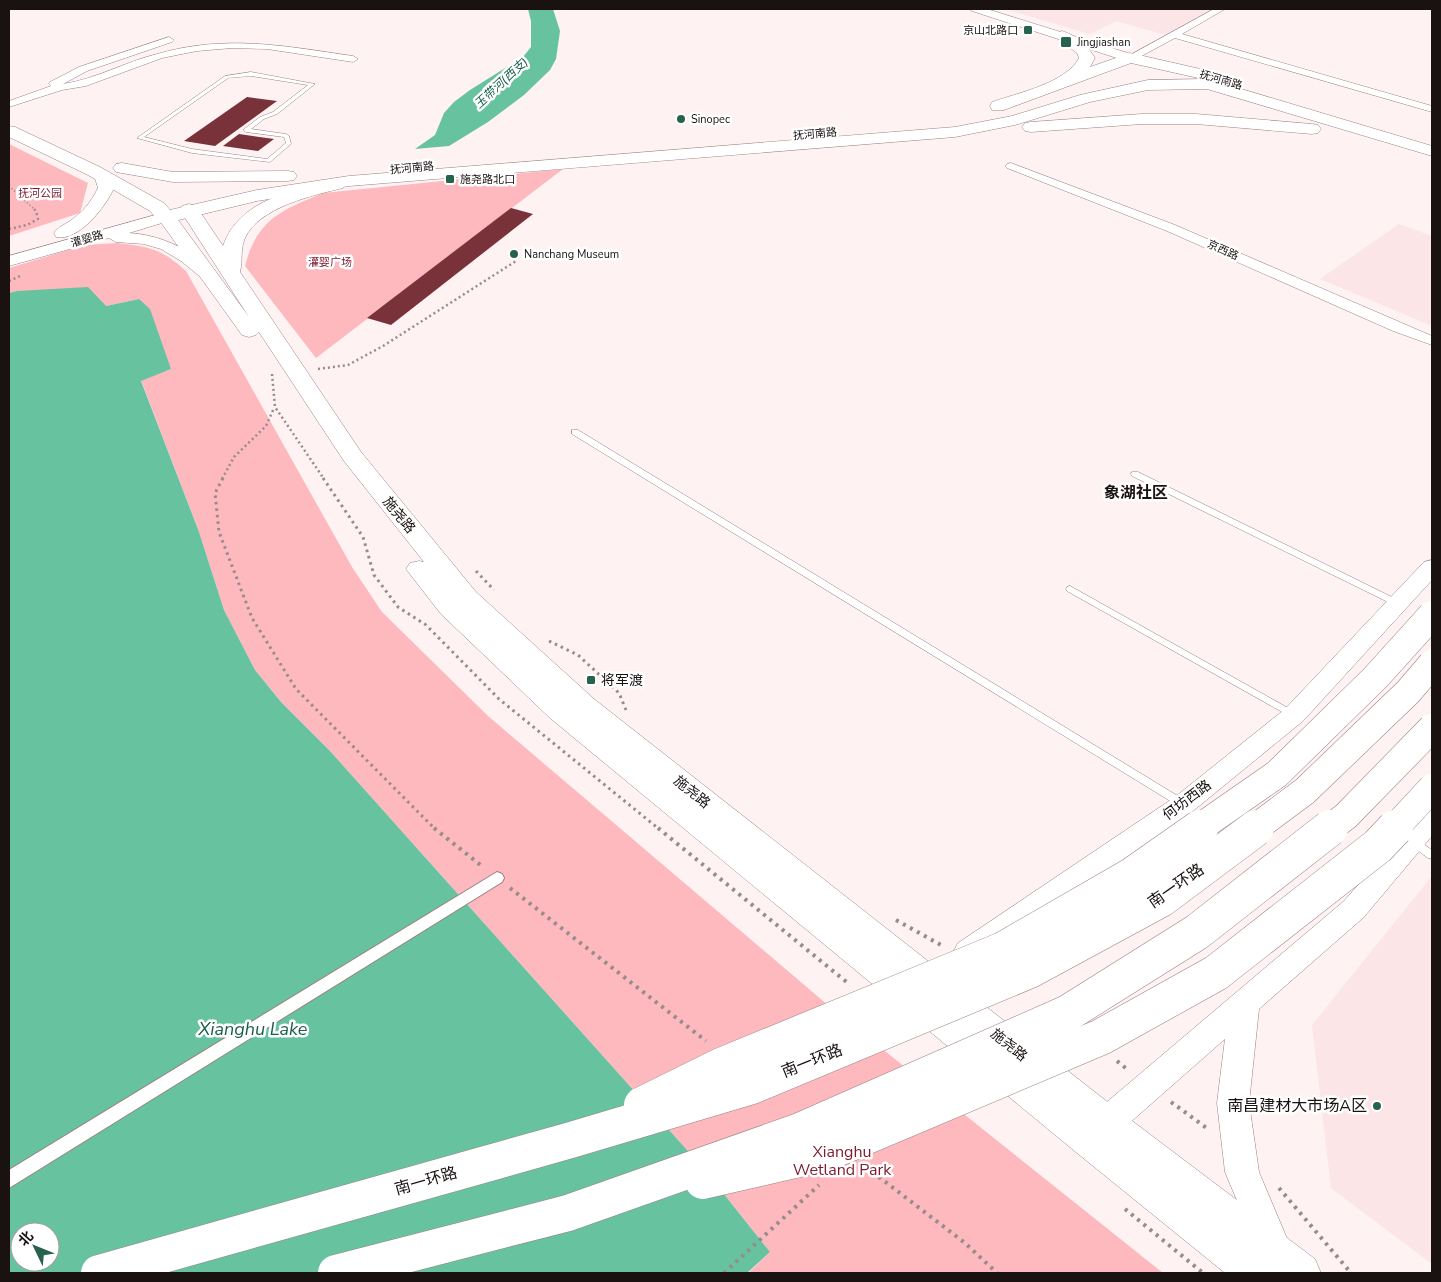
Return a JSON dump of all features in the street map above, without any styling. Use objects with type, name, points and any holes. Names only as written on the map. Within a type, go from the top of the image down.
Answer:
[{"type":"main road","points":[[1056,86],[1082,68],[1086,58],[1083,50],[1062,36]]},
{"type":"main road","points":[[1130,58],[1208,84]]},
{"type":"main road","points":[[1086,98],[1144,69],[1130,58]]},
{"type":"main road","name":"抚河南路","points":[[173,209],[357,176],[945,122],[1056,86],[1130,58],[1186,69],[1432,141]]},
{"type":"main road","name":"抚河南路","points":[[357,176],[955,132],[1015,120],[1086,98],[1148,85],[1208,84],[1432,151]]},
{"type":"main road","points":[[955,132],[1142,119],[1196,119],[1317,130],[1432,156]]},
{"type":"main road","points":[[9,120],[122,168],[142,173],[181,177],[357,176]]},
{"type":"main road","points":[[9,131],[173,209]]},
{"type":"main road","points":[[122,168],[173,209]]},
{"type":"main road","points":[[62,233],[92,213],[101,200],[106,188],[102,175]]},
{"type":"main road","points":[[82,240],[114,238],[148,239],[174,248],[220,273],[237,236],[249,220],[266,208],[290,198],[357,176]]},
{"type":"main road","name":"灌婴路","points":[[9,249],[62,233],[173,209]]},
{"type":"main road","name":"灌婴路","points":[[9,261],[82,240],[173,209]]},
{"type":"main road","name":"施尧路","points":[[173,209],[220,273],[297,364],[352,456],[467,598],[584,706],[918,987],[1098,1132],[1278,1267]]},
{"type":"main road","name":"施尧路","points":[[220,273],[272,363],[337,464],[450,608],[560,711],[918,987]]},
{"type":"main road","name":"何坊西路","points":[[918,987],[1184,804],[1294,716],[1432,567]]},
{"type":"main road","points":[[571,1140],[721,1066],[1004,950],[1133,876],[1277,774],[1376,677],[1432,615]]},
{"type":"main road","name":"南一环路","points":[[99,1273],[571,1140],[752,1086],[1030,970],[1161,899],[1305,791],[1408,692],[1432,664]]},
{"type":"main road","points":[[568,1212],[800,1131],[1068,1013],[1197,932],[1346,816],[1432,728]]},
{"type":"main road","points":[[336,1273],[568,1212],[829,1152],[1100,1037],[1216,973],[1378,846],[1432,788]]},
{"type":"main road","points":[[1098,1132],[1423,848],[1432,818]]},
{"type":"main road","points":[[1245,1003],[1233,1103],[1238,1144],[1242,1172],[1278,1267]]},
{"type":"street","points":[[976,9],[1130,58],[1220,9]]},
{"type":"street","points":[[1173,34],[1432,109]]},
{"type":"street","points":[[9,100],[52,85],[83,69],[169,40]]},
{"type":"street","points":[[9,104],[60,87],[82,84],[159,56],[197,48],[232,45],[267,46],[353,59]]},
{"type":"street","name":"京西路","points":[[1011,166],[1171,228],[1398,328],[1432,341]]},
{"type":"street","points":[[9,1180],[498,878]]},
{"type":"lane","points":[[251,74],[312,84],[275,113],[262,118],[246,130],[286,136],[288,143],[268,161],[192,151],[140,138],[227,77],[251,74]]},
{"type":"lane","points":[[575,432],[1184,804]]},
{"type":"lane","points":[[1135,474],[1397,603]]},
{"type":"lane","points":[[1070,589],[1294,716]]},
{"type":"path","points":[[9,186],[36,211],[38,219],[27,225],[9,229]]},
{"type":"path","points":[[297,364],[348,365],[383,346],[516,261]]},
{"type":"path","points":[[275,407],[266,426],[234,457],[215,493],[219,532],[252,618],[296,689],[426,822],[714,1048]]},
{"type":"path","points":[[469,564],[500,597]]},
{"type":"path","points":[[546,640],[578,655],[620,693],[628,714]]},
{"type":"path","points":[[891,917],[962,957]]},
{"type":"path","points":[[1109,1056],[1206,1128],[1238,1144]]},
{"type":"path","points":[[859,1161],[965,1244],[998,1273]]},
{"type":"path","points":[[724,1273],[822,1182]]},
{"type":"path","points":[[1278,1187],[1351,1273]]},
{"type":"shaded area","points":[[1005,9],[1215,9],[1166,35],[1116,21],[1090,34]]},
{"type":"shaded area","points":[[1399,224],[1432,236],[1432,326],[1320,279]]},
{"type":"shaded area","name":"南昌建材大市场A区","points":[[1432,876],[1432,1264],[1331,1188],[1312,1025]]},
{"type":"green space","name":"抚河公园","points":[[9,144],[88,183],[80,213],[9,236]]},
{"type":"green space","name":"灌婴广场","points":[[563,169],[316,358],[245,266],[256,237],[273,218],[295,205],[323,193]]},
{"type":"green space","name":"Xianghu Wetland Park","points":[[117,243],[154,250],[169,257],[186,271],[352,567],[382,612],[488,716],[836,1012],[1163,1273],[748,1273],[770,1252],[704,1169],[330,751],[281,702],[255,670],[224,610],[199,532],[141,380],[171,369],[139,299],[106,306],[17,291],[9,293],[9,268],[85,245]]},
{"type":"water","name":"玉带河(西支)","points":[[528,9],[553,9],[560,31],[556,59],[550,70],[524,95],[488,122],[449,146],[415,149],[435,135],[444,113],[454,102],[523,57],[531,47],[531,21]]},
{"type":"water","name":"Xianghu Lake","points":[[88,287],[106,306],[139,299],[150,309],[171,369],[141,381],[199,532],[224,610],[255,670],[281,702],[330,751],[704,1169],[770,1252],[747,1273],[9,1273],[9,293]]},
{"type":"building","points":[[247,97],[277,101],[215,146],[184,141]]},
{"type":"building","points":[[239,134],[274,139],[258,151],[223,146]]},
{"type":"building","points":[[511,208],[533,214],[391,325],[367,318]]},
{"type":"place","name":"京山北路口","points":[[1028,30]]},
{"type":"place","name":"Jingjiashan","points":[[1066,42]]},
{"type":"place","name":"Sinopec","points":[[681,119]]},
{"type":"place","name":"施尧路北口","points":[[450,179]]},
{"type":"place","name":"Nanchang Museum","points":[[514,254]]},
{"type":"place","name":"将军渡","points":[[591,680]]},
{"type":"place","name":"南昌建材大市场A区","points":[[1377,1106]]},
{"type":"district","name":"象湖社区","points":[[1136,493]]}]
